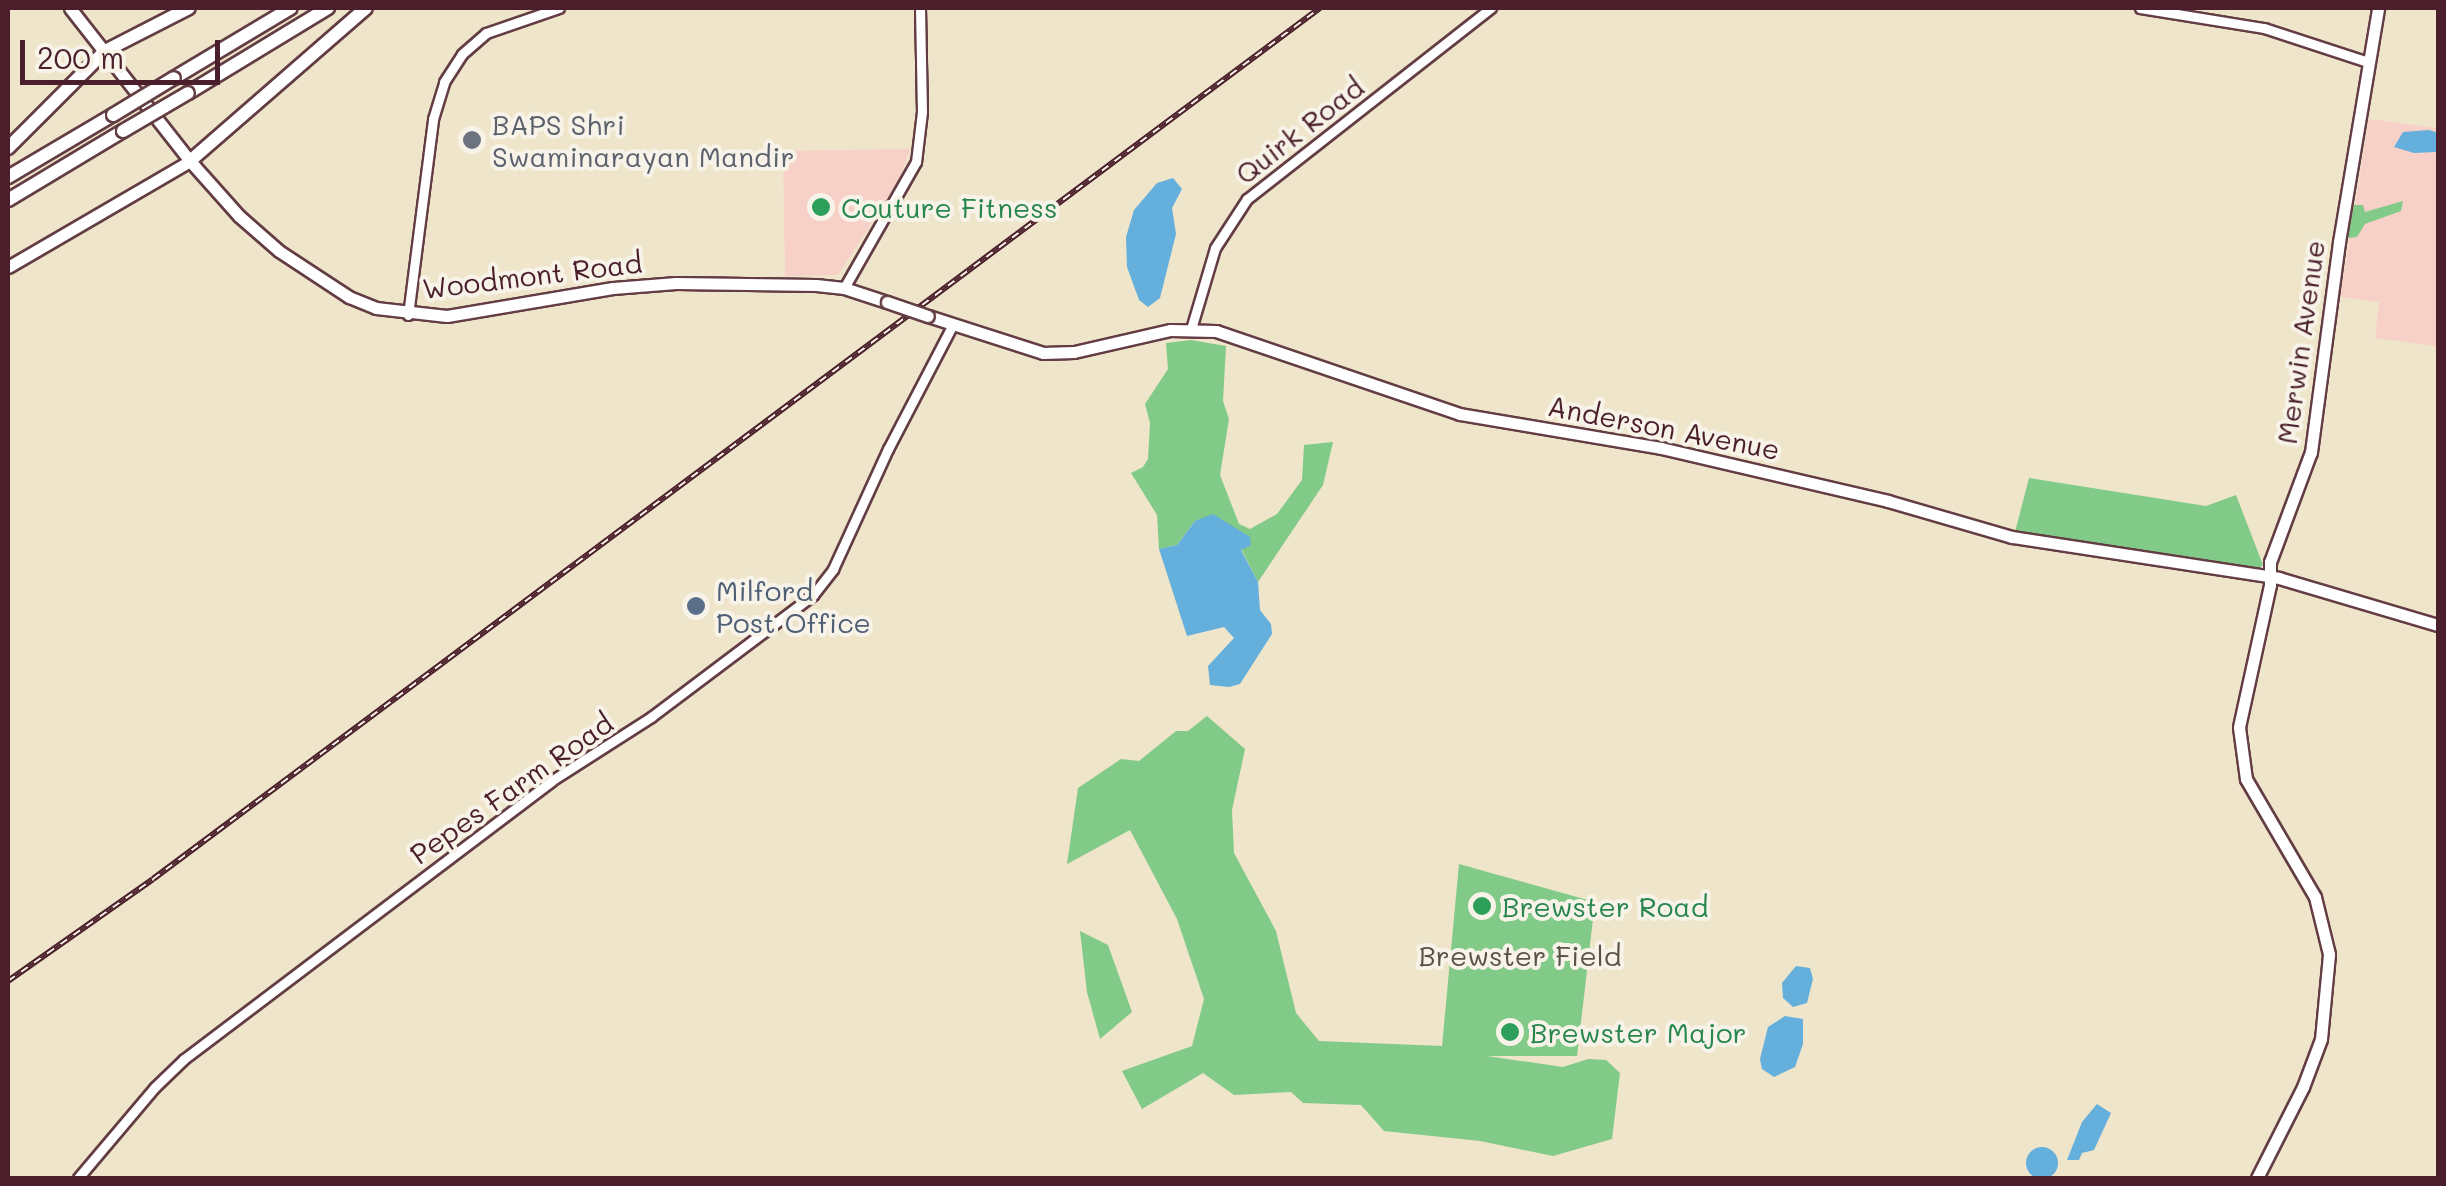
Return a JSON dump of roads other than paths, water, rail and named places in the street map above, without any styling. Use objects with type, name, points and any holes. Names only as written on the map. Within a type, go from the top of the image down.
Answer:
[{"type":"highway","points":[[8,148],[105,50],[189,8]]},
{"type":"highway","points":[[8,177],[291,8]]},
{"type":"highway","points":[[8,200],[328,8]]},
{"type":"highway","points":[[190,161],[366,8]]},
{"type":"main road","name":"Woodmont Road","points":[[70,8],[190,161],[278,251],[349,297],[408,314],[447,316],[662,284],[844,288],[887,302]]},
{"type":"main road","name":"Merwin Avenue","points":[[2257,1178],[2312,1066],[2324,1027],[2330,975],[2326,931],[2318,904],[2253,794],[2238,748],[2271,576],[2270,562],[2312,452],[2378,8]]},
{"type":"main road","points":[[8,267],[190,161]]},
{"type":"main road","name":"Anderson Avenue","points":[[887,302],[1042,353],[1074,352],[1191,329],[1241,338],[1460,414],[1661,448],[1888,501],[2012,537],[2271,576],[2438,625]]},
{"type":"street","points":[[408,314],[433,118],[444,82],[462,54],[486,33],[559,8]]},
{"type":"street","points":[[844,288],[916,162],[922,141],[920,8]]},
{"type":"street","name":"Quirk Road","points":[[1191,329],[1215,248],[1238,208],[1260,186],[1491,8]]},
{"type":"street","points":[[2140,8],[2264,28],[2368,62]]},
{"type":"street","name":"Pepes Farm Road","points":[[78,1178],[155,1087],[184,1059],[560,775],[650,717],[813,596],[834,570],[915,394],[952,326]]},
{"type":"water","points":[[2403,132],[2438,133],[2436,152],[2414,153],[2394,147]]},
{"type":"water","points":[[1173,178],[1182,189],[1172,208],[1176,234],[1160,298],[1148,307],[1139,300],[1127,267],[1126,237],[1134,210],[1157,183]]},
{"type":"water","points":[[1213,514],[1250,537],[1251,545],[1241,550],[1258,582],[1260,610],[1271,624],[1272,634],[1240,684],[1229,687],[1210,685],[1208,666],[1234,638],[1224,627],[1187,636],[1159,549],[1177,545],[1195,521]]},
{"type":"water","points":[[1796,966],[1810,968],[1813,979],[1807,1003],[1793,1007],[1783,998],[1782,983]]},
{"type":"water","points":[[1785,1016],[1803,1019],[1803,1044],[1795,1067],[1774,1077],[1762,1069],[1760,1059],[1768,1027]]},
{"type":"water","points":[[2097,1104],[2111,1113],[2094,1150],[2082,1153],[2079,1160],[2067,1160],[2082,1122]]},
{"type":"water","points":[[2042,1147],[2054,1151],[2058,1163],[2054,1175],[2042,1179],[2030,1175],[2026,1163],[2030,1151]]},
{"type":"railway","points":[[8,981],[153,879],[1320,8]]},
{"type":"place","name":"BAPS Shri Swaminarayan Mandir","points":[[472,140]]},
{"type":"place","name":"Couture Fitness","points":[[821,207]]},
{"type":"place","name":"Milford Post Office","points":[[696,606]]},
{"type":"place","name":"Brewster Road","points":[[1482,906]]},
{"type":"place","name":"Brewster Major","points":[[1510,1032]]},
{"type":"park label","name":"Brewster Field","points":[[1520,955]]}]
